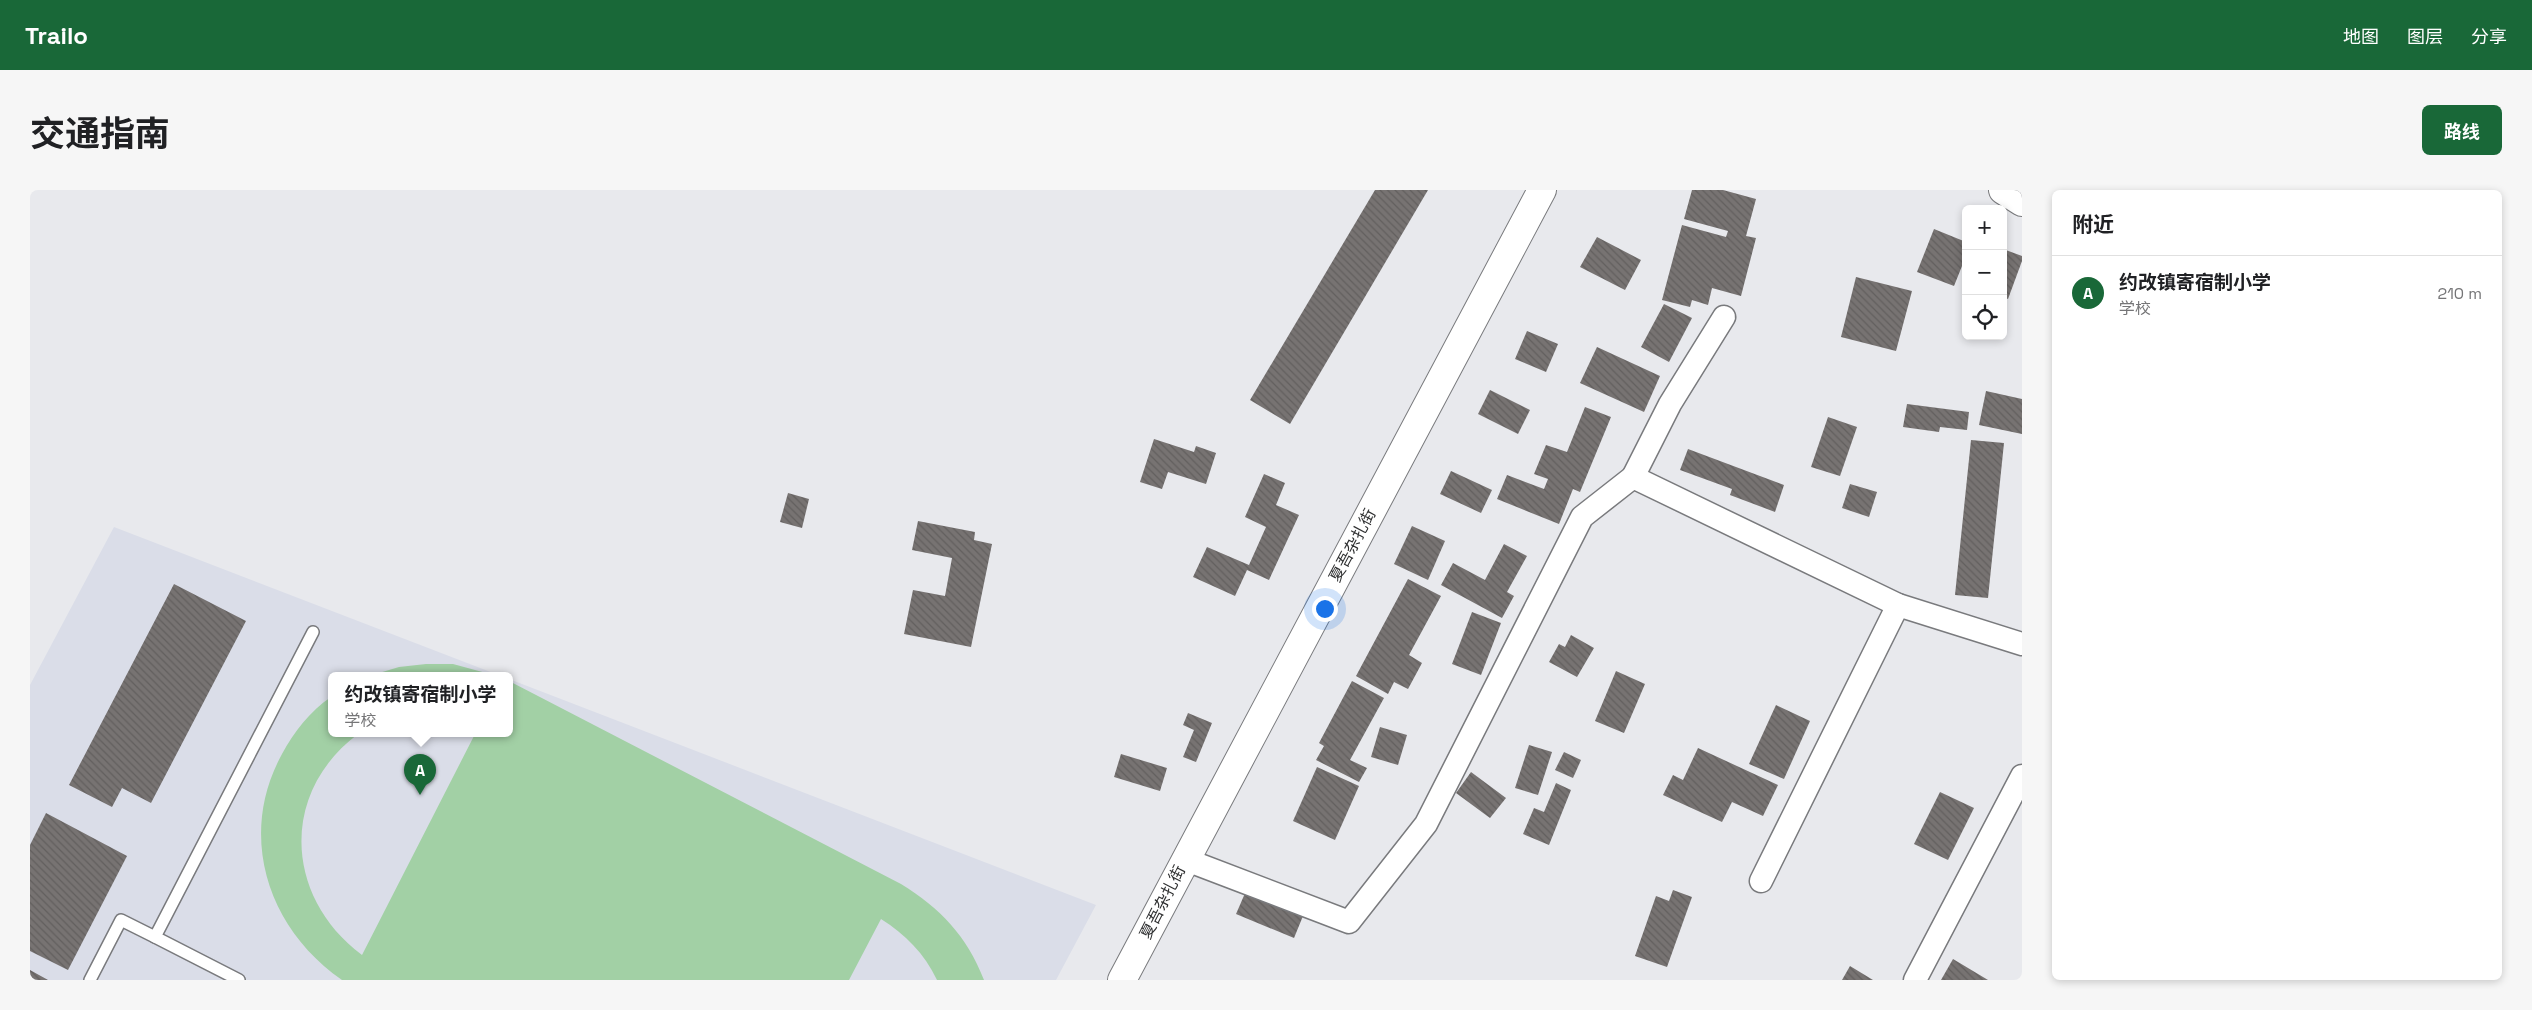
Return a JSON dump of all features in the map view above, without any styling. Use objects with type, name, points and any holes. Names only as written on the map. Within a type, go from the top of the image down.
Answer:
[{"type":"main road","name":"夏吾杂扎街","points":[[1122,980],[1184,859],[1542,190]]},
{"type":"main road","points":[[2003,190],[2022,202]]},
{"type":"street","points":[[1184,859],[1349,922],[1426,824],[1582,517],[1633,477],[1670,404],[1724,317]]},
{"type":"street","points":[[1633,477],[1898,605],[2022,644]]},
{"type":"street","points":[[1761,881],[1898,605]]},
{"type":"street","points":[[1915,980],[2022,776]]},
{"type":"lane","points":[[155,938],[313,632]]},
{"type":"lane","points":[[90,980],[121,920],[239,980]]},
{"type":"shaded area","points":[[114,527],[491,672],[328,672],[328,737],[513,737],[513,681],[1096,905],[1056,980],[30,980],[30,685]]},
{"type":"green space","points":[[453,664],[482,672],[382,672],[399,667]]},
{"type":"green space","points":[[513,683],[901,884],[928,903],[951,924],[969,950],[984,980],[937,980],[914,945],[881,919],[849,980],[342,980],[316,959],[295,935],[279,908],[267,879],[262,848],[262,817],[269,785],[282,754],[303,723],[328,699],[328,737],[355,737],[332,758],[314,785],[304,815],[302,845],[306,876],[318,905],[336,932],[362,955],[473,737],[513,737]]},
{"type":"building","points":[[1375,190],[1428,190],[1290,424],[1250,400]]},
{"type":"building","points":[[1692,190],[1723,190],[1756,199],[1746,236],[1756,238],[1741,296],[1712,288],[1708,305],[1692,300],[1690,307],[1662,300],[1682,225],[1726,237],[1728,231],[1684,219]]},
{"type":"building","points":[[1934,229],[1962,240],[1962,266],[1954,286],[1917,272]]},
{"type":"building","points":[[1597,237],[1641,260],[1625,290],[1580,267]]},
{"type":"building","points":[[2007,250],[2022,256],[2022,261],[2008,299]]},
{"type":"building","points":[[1856,277],[1912,291],[1896,351],[1841,337]]},
{"type":"building","points":[[1664,304],[1692,318],[1669,362],[1641,347]]},
{"type":"building","points":[[1527,331],[1558,344],[1546,372],[1515,359]]},
{"type":"building","points":[[1597,347],[1660,376],[1644,412],[1580,383]]},
{"type":"building","points":[[1490,390],[1530,410],[1518,434],[1478,414]]},
{"type":"building","points":[[1986,391],[2022,399],[2022,434],[1979,425]]},
{"type":"building","points":[[1907,404],[1969,412],[1967,430],[1940,427],[1939,432],[1903,427]]},
{"type":"building","points":[[1585,407],[1611,417],[1580,492],[1573,489],[1559,524],[1497,499],[1507,475],[1544,489],[1548,479],[1534,474],[1546,445],[1567,452]]},
{"type":"building","points":[[1828,417],[1857,427],[1840,476],[1811,467]]},
{"type":"building","points":[[1154,439],[1194,452],[1196,446],[1216,453],[1206,484],[1168,472],[1162,489],[1140,482]]},
{"type":"building","points":[[1971,440],[2004,443],[1988,598],[1955,595]]},
{"type":"building","points":[[1688,449],[1784,485],[1775,512],[1730,495],[1732,489],[1680,470]]},
{"type":"building","points":[[1451,471],[1492,490],[1481,513],[1440,494]]},
{"type":"building","points":[[1264,474],[1285,483],[1276,505],[1299,515],[1269,580],[1247,570],[1235,596],[1193,577],[1207,547],[1249,565],[1266,527],[1245,517]]},
{"type":"building","points":[[1850,484],[1877,492],[1869,517],[1842,508]]},
{"type":"building","points":[[788,493],[809,499],[802,528],[780,522]]},
{"type":"building","points":[[918,521],[975,532],[974,540],[992,544],[971,647],[904,634],[913,590],[945,596],[952,558],[912,550]]},
{"type":"building","points":[[1412,526],[1445,541],[1428,580],[1394,564]]},
{"type":"building","points":[[1504,544],[1527,556],[1507,592],[1514,596],[1502,618],[1441,585],[1453,563],[1485,580]]},
{"type":"building","points":[[1408,579],[1441,596],[1409,655],[1422,663],[1408,689],[1394,682],[1388,694],[1356,676]]},
{"type":"building","points":[[174,584],[246,621],[151,803],[122,788],[112,807],[69,785]]},
{"type":"building","points":[[1472,612],[1501,623],[1481,675],[1452,664]]},
{"type":"building","points":[[1571,635],[1594,648],[1577,677],[1549,662],[1559,644],[1565,647]]},
{"type":"building","points":[[1616,671],[1645,684],[1624,733],[1595,721]]},
{"type":"building","points":[[1352,681],[1384,698],[1350,760],[1367,768],[1359,782],[1316,760],[1324,746],[1319,743]]},
{"type":"building","points":[[1776,705],[1810,721],[1784,779],[1749,764]]},
{"type":"building","points":[[1188,713],[1212,723],[1196,762],[1183,757],[1194,730],[1183,725]]},
{"type":"building","points":[[1380,727],[1407,735],[1398,765],[1371,757]]},
{"type":"building","points":[[1529,745],[1552,752],[1538,795],[1515,788]]},
{"type":"building","points":[[1698,748],[1778,785],[1763,816],[1732,802],[1722,822],[1663,795],[1673,775],[1683,780]]},
{"type":"building","points":[[1564,752],[1581,760],[1573,778],[1555,770]]},
{"type":"building","points":[[1121,754],[1167,768],[1160,791],[1114,777]]},
{"type":"building","points":[[1317,767],[1359,786],[1335,840],[1293,821]]},
{"type":"building","points":[[1471,772],[1506,798],[1490,818],[1456,793]]},
{"type":"building","points":[[1556,783],[1571,790],[1549,845],[1523,834],[1534,808],[1544,812]]},
{"type":"building","points":[[1940,792],[1974,808],[1948,860],[1914,844]]},
{"type":"building","points":[[46,813],[127,856],[68,970],[30,951],[30,845]]},
{"type":"building","points":[[1673,890],[1692,897],[1667,967],[1635,956],[1656,896],[1669,901]]},
{"type":"building","points":[[1246,891],[1303,916],[1294,938],[1236,914]]},
{"type":"building","points":[[1953,959],[1988,980],[1941,980]]},
{"type":"building","points":[[1850,966],[1873,980],[1842,980]]},
{"type":"building","points":[[30,970],[48,980],[30,980]]},
{"type":"place","name":"约改镇寄宿制小学","points":[[420,795]]}]
